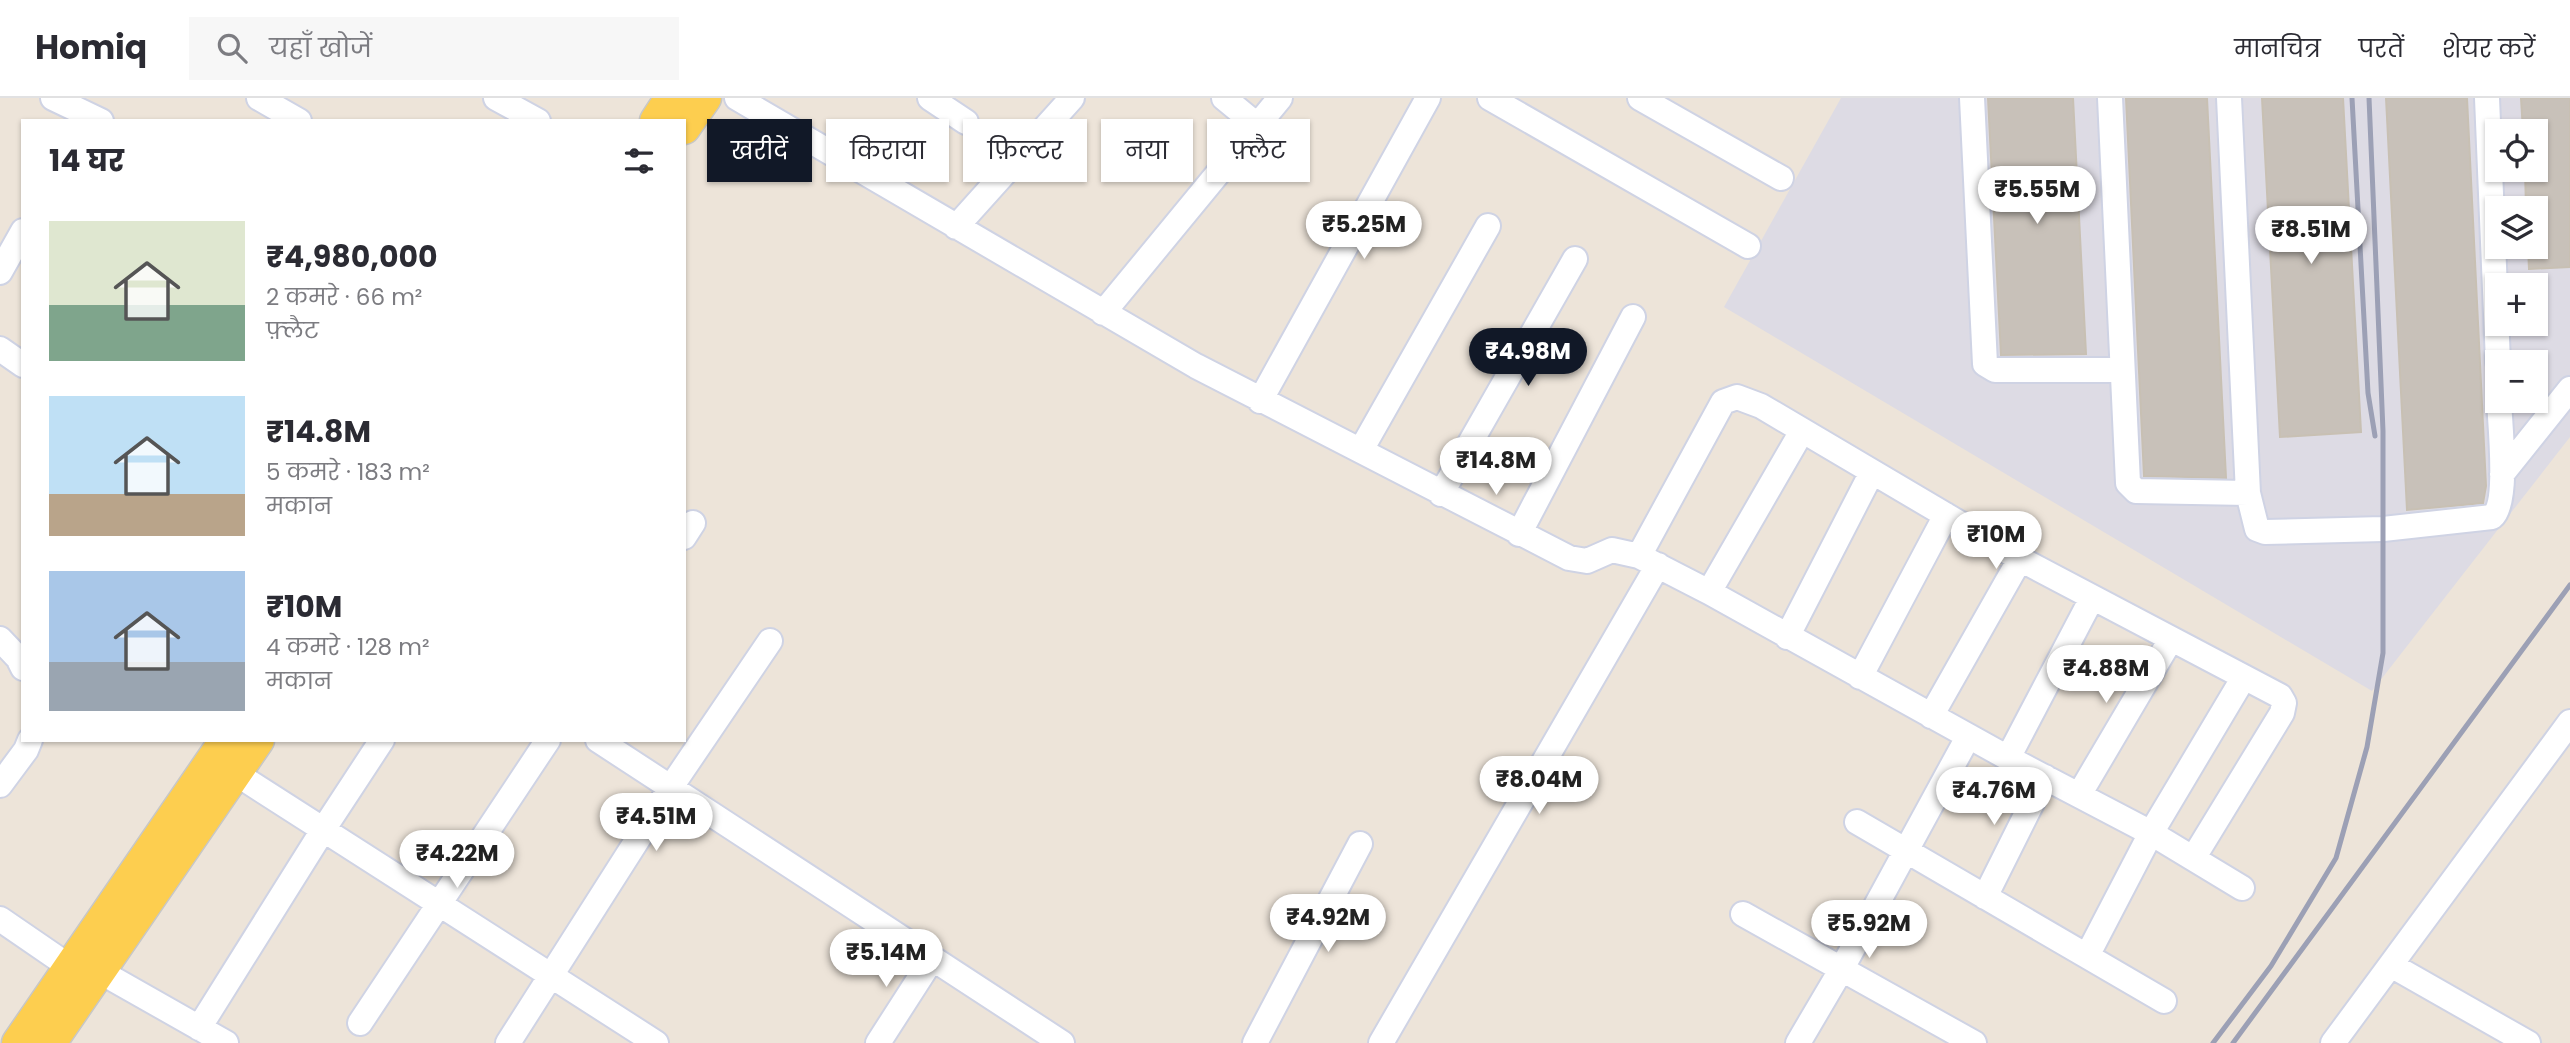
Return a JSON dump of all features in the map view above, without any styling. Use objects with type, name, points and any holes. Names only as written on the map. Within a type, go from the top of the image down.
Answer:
[{"type":"main road","points":[[657,119],[671,98]]},
{"type":"main road","points":[[686,125],[705,98]]},
{"type":"main road","points":[[50,1043],[84,969],[225,742]]},
{"type":"main road","points":[[18,1043],[84,969],[257,742]]},
{"type":"street","points":[[53,98],[93,113]]},
{"type":"street","points":[[259,98],[296,119]]},
{"type":"street","points":[[496,98],[534,119]]},
{"type":"street","points":[[737,98],[1102,313],[1260,401],[1361,450],[1519,534],[1577,560],[1587,561],[1612,550],[1649,561],[1968,737],[2151,833],[2242,888]]},
{"type":"street","points":[[930,98],[963,120]]},
{"type":"street","points":[[956,227],[1072,98]]},
{"type":"street","points":[[1224,98],[1250,119]]},
{"type":"street","points":[[1264,119],[1280,98]]},
{"type":"street","points":[[1260,401],[1428,98]]},
{"type":"street","points":[[1490,98],[1748,246]]},
{"type":"street","points":[[1640,98],[1781,178]]},
{"type":"street","points":[[1972,98],[1985,364],[1995,370],[2122,370]]},
{"type":"street","points":[[2110,98],[2127,478],[2132,489],[2248,493]]},
{"type":"street","points":[[2229,98],[2248,493],[2255,526],[2261,531],[2384,529],[2491,517],[2500,506],[2502,474],[2499,413]]},
{"type":"street","points":[[2487,98],[2498,350]]},
{"type":"street","points":[[1102,313],[1211,182]]},
{"type":"street","points":[[1361,450],[1488,226]]},
{"type":"street","points":[[0,272],[20,243]]},
{"type":"street","points":[[1441,494],[1575,259]]},
{"type":"street","points":[[1519,534],[1633,317]]},
{"type":"street","points":[[0,349],[21,364]]},
{"type":"street","points":[[2502,474],[2570,388]]},
{"type":"street","points":[[1381,1043],[1649,561],[1717,412],[1726,400],[1737,397],[1749,400],[1802,430],[2020,559],[2280,696],[2284,707],[2194,857]]},
{"type":"street","points":[[1709,592],[1802,430]]},
{"type":"street","points":[[1787,637],[1872,472]]},
{"type":"street","points":[[1860,677],[1945,515]]},
{"type":"street","points":[[1931,716],[2020,559]]},
{"type":"street","points":[[2008,758],[2092,598]]},
{"type":"street","points":[[0,639],[21,664]]},
{"type":"street","points":[[2079,795],[2171,639]]},
{"type":"street","points":[[508,1043],[671,787],[770,641]]},
{"type":"street","points":[[2087,956],[2151,833],[2244,677]]},
{"type":"street","points":[[2333,1043],[2570,722]]},
{"type":"street","points":[[1798,1043],[1841,970],[1968,737]]},
{"type":"street","points":[[0,785],[29,742]]},
{"type":"street","points":[[199,1028],[381,742]]},
{"type":"street","points":[[360,1023],[547,742]]},
{"type":"street","points":[[601,742],[1056,1042]]},
{"type":"street","points":[[235,773],[656,1043]]},
{"type":"street","points":[[1985,897],[2045,777]]},
{"type":"street","points":[[1857,822],[2164,1001]]},
{"type":"street","points":[[1255,1043],[1360,844]]},
{"type":"street","points":[[1743,914],[1974,1043]]},
{"type":"street","points":[[0,919],[84,969],[226,1043]]},
{"type":"street","points":[[878,1043],[932,959]]},
{"type":"street","points":[[2391,965],[2528,1043]]},
{"type":"shaded area","points":[[1841,98],[2570,98],[2570,437],[2372,691],[1724,307]]},
{"type":"building","points":[[1988,98],[2073,98],[2086,354],[2001,355]]},
{"type":"building","points":[[2126,98],[2207,98],[2226,478],[2144,476]]},
{"type":"building","points":[[2262,98],[2343,98],[2361,432],[2280,437]]},
{"type":"building","points":[[2386,98],[2467,98],[2486,486],[2483,503],[2407,510]]},
{"type":"building","points":[[2521,98],[2570,98],[2570,267],[2529,269],[2529,259],[2548,259],[2548,196],[2526,196],[2525,182],[2548,182],[2548,119],[2522,119]]},
{"type":"railway","points":[[2352,98],[2368,393],[2375,436]]},
{"type":"railway","points":[[2213,1043],[2271,966],[2336,858],[2367,747],[2383,653],[2383,431],[2369,98]]},
{"type":"railway","points":[[2233,1043],[2570,585]]}]
